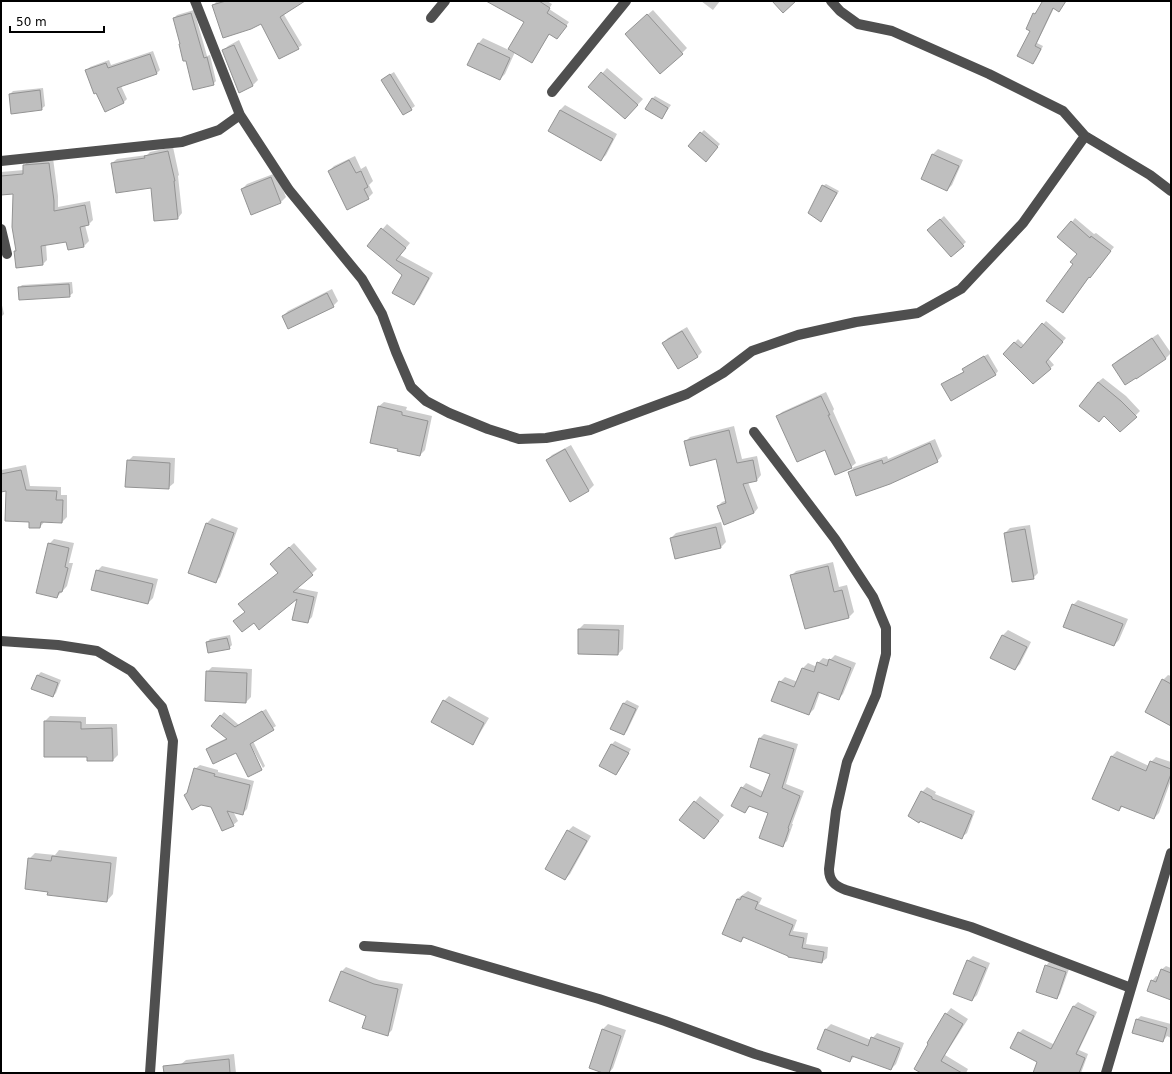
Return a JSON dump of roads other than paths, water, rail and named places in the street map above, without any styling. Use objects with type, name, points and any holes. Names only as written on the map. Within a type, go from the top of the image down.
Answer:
[{"type":"street","points":[[195,1],[240,115],[289,190],[362,279],[382,314],[411,387],[426,401],[449,413],[488,429],[519,439],[546,438],[590,430],[687,394],[723,372],[752,351],[798,335],[856,322],[918,313],[961,289],[1023,223],[1085,136]]},
{"type":"street","points":[[431,18],[445,1]]},
{"type":"street","points":[[552,92],[626,1]]},
{"type":"street","points":[[831,1],[840,11],[858,24],[892,31],[989,74],[1063,111],[1085,136],[1150,175],[1171,191]]},
{"type":"street","points":[[1,161],[182,142],[219,130],[240,115]]},
{"type":"street","points":[[1,229],[7,254]]},
{"type":"street","points":[[754,432],[835,539],[873,597],[886,628],[886,654],[876,695],[847,762],[836,811],[829,877],[836,886],[846,890],[971,927],[1131,988]]},
{"type":"street","points":[[1,641],[58,645],[97,651],[131,671],[162,706],[173,741],[150,1073]]},
{"type":"street","points":[[1106,1073],[1171,853]]},
{"type":"street","points":[[364,946],[431,950],[599,999],[665,1021],[754,1054],[818,1073]]}]
